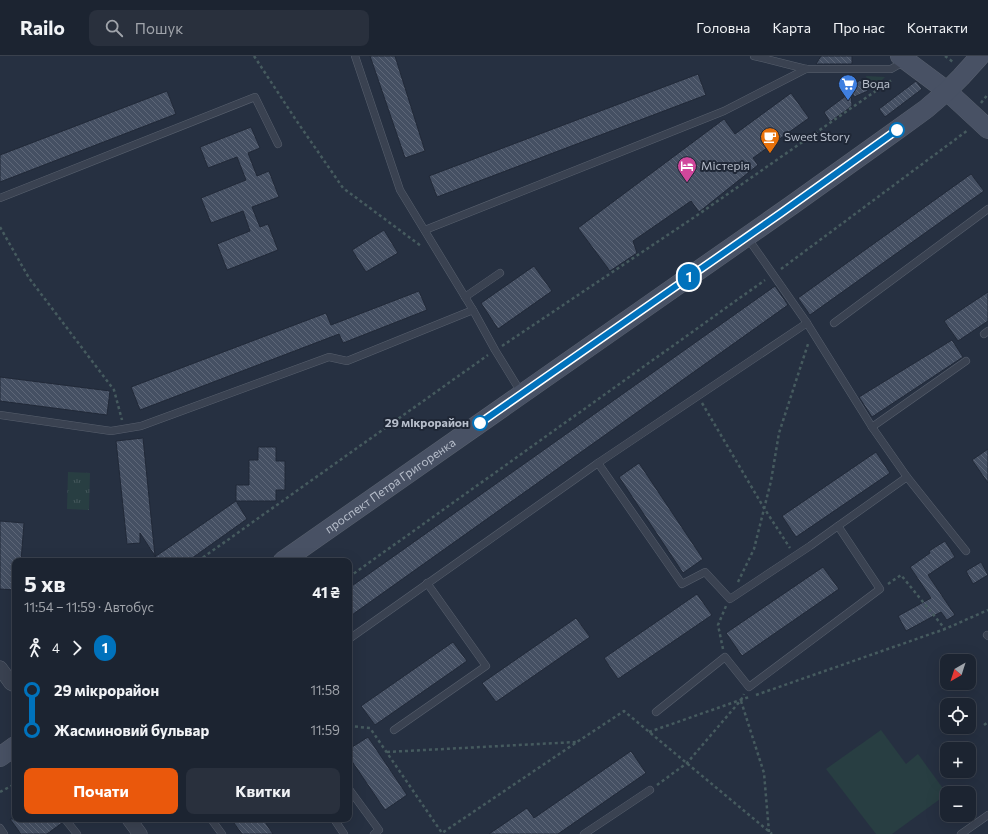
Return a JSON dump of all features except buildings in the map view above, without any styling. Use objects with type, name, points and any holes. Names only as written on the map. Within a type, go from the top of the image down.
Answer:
[{"type":"main road","name":"проспект Петра Григоренка","points":[[286,558],[747,237],[789,203],[926,109],[947,91],[980,56]]},
{"type":"main road","points":[[901,63],[947,91],[981,128]]},
{"type":"main road","points":[[0,757],[12,748]]},
{"type":"street","points":[[0,668],[12,684]]},
{"type":"street","points":[[131,822],[140,834]]},
{"type":"lane","points":[[355,56],[400,190],[522,394]]},
{"type":"lane","points":[[754,56],[806,69],[891,69],[901,63]]},
{"type":"lane","points":[[425,230],[724,111],[806,69]]},
{"type":"lane","points":[[0,198],[255,97],[278,144]]},
{"type":"lane","points":[[834,323],[988,210]]},
{"type":"lane","points":[[747,237],[807,323],[872,427],[907,477],[966,551]]},
{"type":"lane","points":[[465,297],[500,273]]},
{"type":"lane","points":[[0,415],[111,431],[141,426],[329,357],[347,361],[473,310]]},
{"type":"lane","points":[[352,637],[598,463],[807,323]]},
{"type":"lane","points":[[872,427],[966,360]]},
{"type":"lane","points":[[598,463],[682,584],[705,572],[730,599],[795,556],[907,477]]},
{"type":"lane","points":[[656,712],[725,657],[749,687],[880,589],[838,526]]},
{"type":"lane","points":[[394,730],[486,666],[427,583]]},
{"type":"lane","points":[[584,834],[650,790]]},
{"type":"lane","points":[[352,793],[379,830],[374,834]]},
{"type":"lane","points":[[961,834],[988,815]]},
{"type":"lane","points":[[67,822],[77,834]]},
{"type":"lane","points":[[213,822],[222,834]]},
{"type":"lane","points":[[336,822],[344,834]]},
{"type":"lane","points":[[0,828],[4,834]]},
{"type":"path","points":[[254,56],[343,188],[425,249]]},
{"type":"path","points":[[945,56],[955,64]]},
{"type":"path","points":[[202,558],[495,350],[699,214],[901,63]]},
{"type":"path","points":[[352,575],[773,274],[981,128]]},
{"type":"path","points":[[0,227],[29,278],[114,390],[124,429]]},
{"type":"path","points":[[725,657],[718,625],[754,549],[771,481],[779,433],[812,331]]},
{"type":"path","points":[[698,396],[764,508],[795,556]]},
{"type":"path","points":[[880,589],[901,575],[945,629]]},
{"type":"path","points":[[649,732],[945,629],[988,610]]},
{"type":"path","points":[[650,790],[687,763],[741,700],[749,687]]},
{"type":"path","points":[[741,700],[764,773],[771,833]]},
{"type":"path","points":[[352,726],[370,728],[442,833],[624,711],[771,833]]},
{"type":"path","points":[[984,725],[988,722]]},
{"type":"path","points":[[386,752],[577,742]]},
{"type":"path","points":[[0,792],[12,786]]},
{"type":"green space","points":[[866,76],[885,77],[870,89]]},
{"type":"green space","points":[[68,472],[90,473],[89,510],[67,509]]},
{"type":"green space","points":[[881,730],[906,764],[918,754],[941,786],[940,799],[892,834],[876,834],[826,769]]},
{"type":"bus line","name":"1","points":[[480,423],[781,213],[897,130]]},
{"type":"place","name":"Вода","points":[[848,101]]},
{"type":"place","name":"Sweet Story","points":[[770,154]]},
{"type":"place","name":"Містерія","points":[[687,183]]},
{"type":"place","name":"29 мікрорайон","points":[[480,423]]}]
